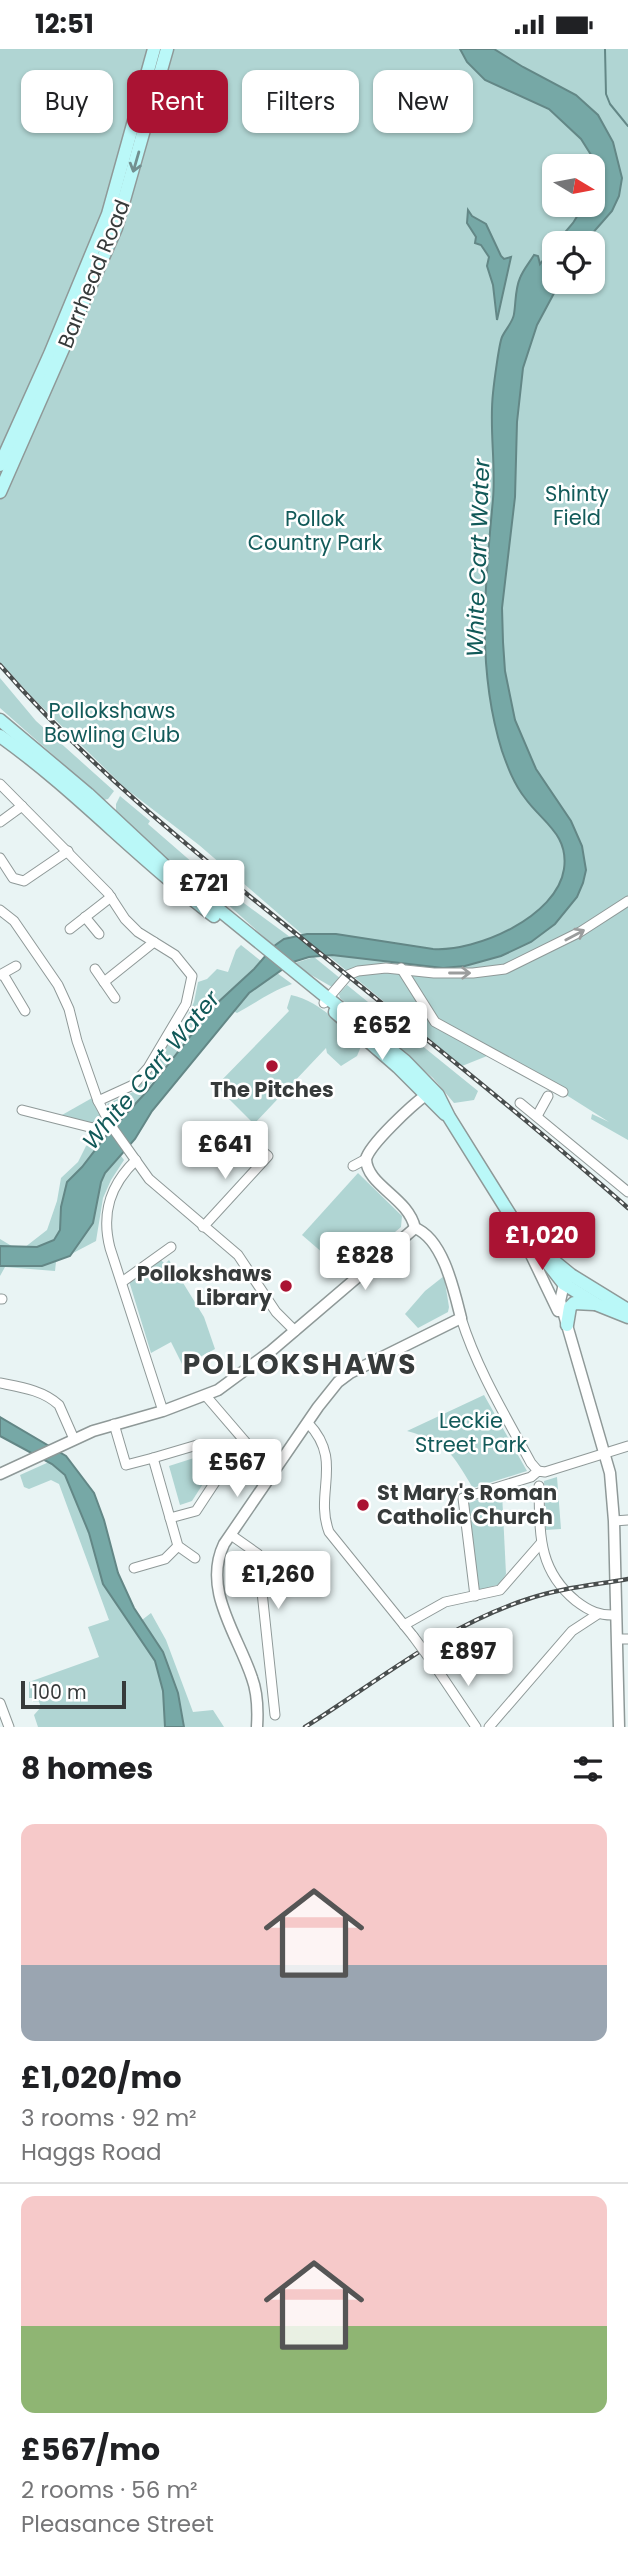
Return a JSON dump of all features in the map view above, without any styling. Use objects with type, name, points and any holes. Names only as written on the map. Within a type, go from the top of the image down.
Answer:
[{"type":"main road","name":"Barrhead Road","points":[[150,70],[154,49]]},
{"type":"main road","name":"Barrhead Road","points":[[160,70],[167,49]]},
{"type":"main road","name":"Barrhead Road","points":[[0,492],[17,441],[98,240],[137,133]]},
{"type":"main road","name":"Barrhead Road","points":[[0,465],[17,441]]},
{"type":"main road","points":[[0,720],[78,785],[164,865],[287,970],[415,1070],[438,1095],[517,1226],[568,1280],[598,1305]]},
{"type":"main road","points":[[0,736],[35,762],[164,877],[255,943]]},
{"type":"main road","points":[[327,1000],[449,1117]]},
{"type":"main road","points":[[568,1280],[628,1310]]},
{"type":"main road","points":[[567,1325],[570,1307],[574,1303],[598,1305],[628,1317]]},
{"type":"street","points":[[0,784],[111,897],[125,919],[138,932],[174,955],[192,976],[186,1004],[148,1068],[137,1081],[98,1101]]},
{"type":"street","points":[[0,822],[22,806]]},
{"type":"street","points":[[0,858],[13,878],[24,881],[68,851]]},
{"type":"street","points":[[70,929],[111,897]]},
{"type":"street","points":[[327,1000],[352,973],[370,969],[401,968],[434,973],[473,973],[505,969],[580,932],[628,901]]},
{"type":"street","points":[[0,909],[14,921],[58,985],[69,1009],[98,1101],[128,1150],[149,1179],[238,1255],[276,1312],[295,1331]]},
{"type":"street","points":[[85,917],[99,935]]},
{"type":"street","points":[[104,982],[154,942]]},
{"type":"street","points":[[16,966],[2,975],[25,1011]]},
{"type":"street","points":[[401,968],[435,1022],[563,1092]]},
{"type":"street","points":[[95,969],[115,998]]},
{"type":"street","points":[[353,1166],[366,1159],[371,1148],[426,1095]]},
{"type":"street","points":[[537,1116],[548,1096]]},
{"type":"street","points":[[520,1103],[628,1192]]},
{"type":"street","points":[[22,1110],[93,1128],[110,1124]]},
{"type":"street","points":[[204,1227],[265,1154]]},
{"type":"street","points":[[366,1159],[369,1172],[409,1210],[415,1228],[425,1232],[443,1261],[452,1282],[468,1341],[489,1386],[538,1471],[545,1472],[628,1446]]},
{"type":"street","points":[[135,1160],[117,1184],[106,1215],[107,1235],[163,1411]]},
{"type":"street","points":[[517,1226],[550,1296],[567,1325]]},
{"type":"street","points":[[0,1474],[114,1424],[206,1396],[236,1378],[295,1331],[415,1228]]},
{"type":"street","points":[[122,1282],[168,1253]]},
{"type":"street","points":[[568,1280],[560,1301],[610,1473],[616,1615],[622,1639],[619,1727]]},
{"type":"street","points":[[257,1727],[253,1680],[217,1588],[218,1560],[231,1535],[332,1389],[350,1373],[461,1318]]},
{"type":"street","points":[[0,1383],[26,1387],[55,1401],[59,1405],[69,1442]]},
{"type":"street","points":[[206,1396],[273,1475]]},
{"type":"street","points":[[308,1423],[318,1434],[326,1452],[325,1520],[329,1532],[413,1636],[476,1727]]},
{"type":"street","points":[[114,1424],[126,1465],[197,1445],[220,1473],[196,1511],[170,1518]]},
{"type":"street","points":[[153,1458],[178,1546],[195,1558]]},
{"type":"street","points":[[475,1596],[463,1498],[531,1477],[538,1471]]},
{"type":"street","points":[[539,1486],[541,1543],[549,1569],[563,1588],[582,1605],[598,1613],[616,1615]]},
{"type":"street","points":[[614,1521],[628,1520]]},
{"type":"street","points":[[231,1535],[258,1555],[275,1715]]},
{"type":"street","points":[[404,1625],[436,1606],[493,1593],[505,1586],[541,1543]]},
{"type":"street","points":[[134,1568],[165,1559],[178,1546]]},
{"type":"street","points":[[489,1727],[572,1631],[598,1613]]},
{"type":"street","points":[[0,1703],[7,1726]]},
{"type":"green space","name":"Pollok Country Park","points":[[0,49],[628,49],[628,1140],[591,1119],[592,1114],[609,1122],[549,1084],[492,1054],[462,1066],[199,845],[125,788],[0,662]]},
{"type":"green space","points":[[0,678],[36,721],[114,791],[108,799],[104,800],[0,708]]},
{"type":"green space","points":[[120,796],[201,870],[196,876],[183,865],[176,867],[156,851],[116,811]]},
{"type":"green space","points":[[230,893],[290,937],[273,945],[224,901]]},
{"type":"green space","points":[[241,945],[261,961],[214,1006],[120,1122],[107,1104],[133,1092],[166,1042],[182,1028],[194,1002],[198,982],[207,979],[217,969],[228,972],[236,950]]},
{"type":"green space","points":[[314,957],[341,979],[332,987],[292,964]]},
{"type":"green space","points":[[277,973],[292,984],[237,1013],[233,1011],[249,993]]},
{"type":"green space","points":[[347,985],[478,1091],[474,1100],[454,1103],[433,1078],[340,998],[339,994]]},
{"type":"green space","name":"The Pitches","points":[[291,995],[320,1008],[362,1044],[357,1056],[341,1066],[327,1053],[326,1048],[254,1124],[216,1086],[289,1011],[287,1008]]},
{"type":"green space","points":[[92,1098],[104,1120],[83,1123],[62,1115]]},
{"type":"green space","points":[[106,1136],[124,1160],[103,1198],[96,1241],[56,1262],[55,1271],[5,1267],[0,1276],[0,1239],[20,1251],[47,1230],[57,1201],[61,1178],[78,1162],[86,1146]]},
{"type":"green space","points":[[358,1173],[402,1216],[401,1227],[346,1273],[302,1235]]},
{"type":"green space","points":[[160,1259],[165,1264],[169,1260],[204,1317],[215,1349],[183,1366],[171,1342],[151,1353],[129,1281]]},
{"type":"green space","points":[[444,1276],[448,1312],[418,1328],[405,1314],[425,1291]]},
{"type":"green space","name":"Leckie Street Park","points":[[484,1395],[527,1471],[473,1488],[447,1450],[431,1440],[407,1431]]},
{"type":"green space","points":[[194,1458],[208,1476],[192,1501],[180,1505],[169,1466]]},
{"type":"green space","points":[[49,1462],[65,1475],[69,1483],[89,1533],[103,1584],[155,1661],[163,1691],[165,1727],[38,1727],[34,1715],[41,1707],[39,1702],[33,1702],[32,1698],[29,1698],[29,1682],[99,1657],[88,1627],[109,1620],[59,1484],[51,1480],[29,1489],[24,1487],[20,1475]]},
{"type":"green space","points":[[557,1477],[561,1529],[546,1530],[544,1481]]},
{"type":"green space","points":[[502,1493],[506,1574],[500,1584],[478,1591],[466,1503]]},
{"type":"green space","points":[[151,1613],[166,1640],[193,1712],[213,1710],[224,1727],[184,1727],[169,1671],[142,1620]]},
{"type":"shaded area","points":[[460,49],[494,49],[576,95],[598,115],[613,142],[622,178],[619,196],[612,211],[594,231],[566,231],[577,217],[606,217],[606,154],[590,154],[581,139],[549,109],[485,80],[467,62]]},
{"type":"shaded area","points":[[468,210],[472,216],[486,224],[501,256],[504,259],[511,257],[497,320],[493,285],[487,266],[489,257],[481,245],[475,243],[476,237],[467,223]]},
{"type":"shaded area","points":[[534,255],[538,256],[540,264],[542,261],[542,294],[554,294],[537,325],[523,368],[517,422],[515,497],[502,608],[503,642],[505,671],[515,720],[536,769],[571,821],[582,846],[586,870],[577,897],[555,924],[531,942],[501,956],[465,966],[443,968],[332,955],[293,962],[249,993],[152,1111],[135,1139],[105,1173],[93,1223],[70,1256],[42,1266],[0,1266],[0,1246],[37,1247],[54,1240],[60,1230],[61,1207],[67,1182],[148,1090],[214,1006],[284,939],[307,934],[336,934],[433,949],[471,945],[512,928],[531,916],[547,902],[558,886],[564,869],[564,857],[558,837],[518,787],[502,751],[489,689],[485,626],[494,486],[492,406],[499,347],[513,317],[517,287],[523,272]]},
{"type":"shaded area","points":[[0,1417],[66,1456],[94,1493],[118,1573],[134,1608],[163,1652],[178,1693],[184,1727],[165,1727],[163,1691],[155,1661],[103,1584],[89,1533],[65,1475],[52,1464],[0,1436]]},
{"type":"waterway","points":[[605,49],[606,94],[610,104],[628,126]]},
{"type":"railway","points":[[0,665],[67,736],[175,835],[502,1101],[628,1208]]},
{"type":"railway","points":[[305,1727],[440,1639],[498,1610],[552,1592],[628,1579]]},
{"type":"place","name":"The Pitches","points":[[272,1066]]},
{"type":"place","name":"Pollokshaws Library","points":[[286,1286]]},
{"type":"place","name":"St Mary's Roman Catholic Church","points":[[363,1505]]},
{"type":"district","name":"POLLOKSHAWS","points":[[300,1364]]},
{"type":"park label","name":"Shinty Field","points":[[577,506]]},
{"type":"park label","name":"Pollokshaws Bowling Club","points":[[112,723]]},
{"type":"water label","name":"White Cart Water","points":[[478,558]]},
{"type":"water label","name":"White Cart Water","points":[[151,1070]]}]
